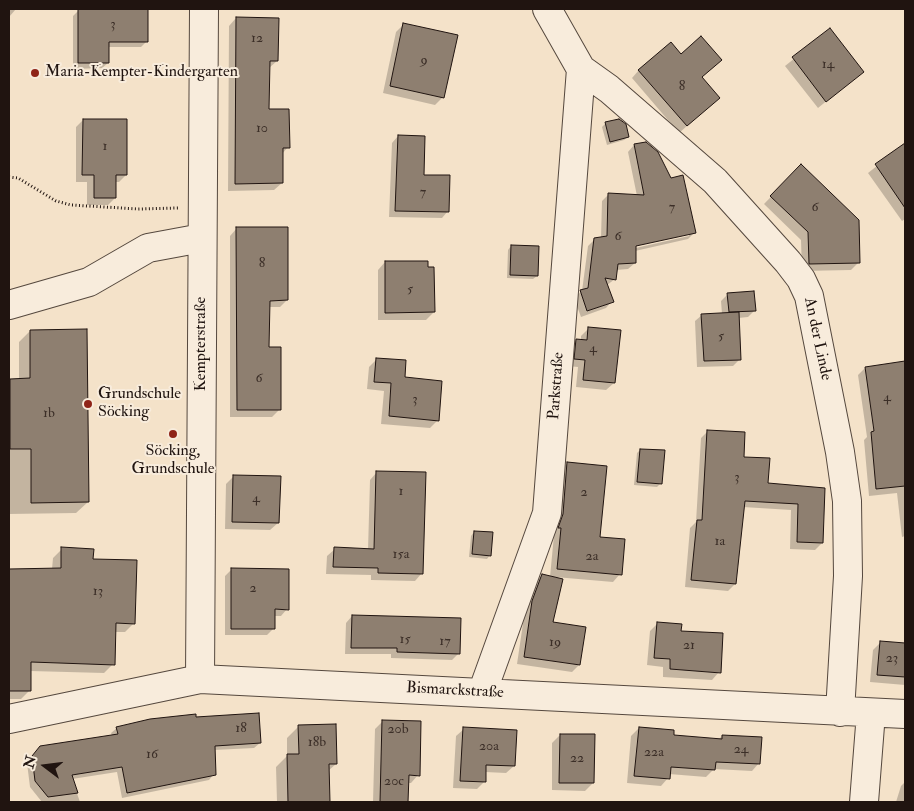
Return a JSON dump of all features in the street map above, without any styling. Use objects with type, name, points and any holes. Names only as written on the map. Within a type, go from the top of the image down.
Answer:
[{"type":"street","name":"Kempterstraße","points":[[200,680],[204,9]]},
{"type":"street","name":"An der Linde","points":[[547,9],[581,69],[609,89],[715,181],[788,262],[801,279],[809,296],[838,444],[847,501],[848,576],[840,712]]},
{"type":"street","name":"Parkstraße","points":[[482,693],[547,513],[581,69]]},
{"type":"street","points":[[9,304],[89,282],[148,248],[202,238]]},
{"type":"street","name":"Bismarckstraße","points":[[9,719],[200,680],[905,714]]},
{"type":"street","points":[[864,802],[871,713]]},
{"type":"path","points":[[9,177],[18,178],[56,201],[71,205],[138,209],[203,209]]},
{"type":"building","points":[[78,9],[148,9],[148,42],[109,42],[109,63],[78,63]]},
{"type":"building","points":[[236,17],[279,18],[278,61],[270,61],[269,109],[289,109],[290,148],[283,148],[283,183],[235,184]]},
{"type":"building","points":[[403,23],[458,35],[444,98],[390,86]]},
{"type":"building","points":[[830,28],[864,72],[826,102],[792,57]]},
{"type":"building","points":[[701,36],[722,60],[702,77],[720,98],[687,126],[638,70],[671,42],[681,54]]},
{"type":"building","points":[[83,119],[127,119],[127,175],[116,175],[116,198],[94,198],[94,175],[82,175]]},
{"type":"building","points":[[619,119],[626,124],[629,137],[610,142],[605,122]]},
{"type":"building","points":[[398,135],[425,136],[424,175],[450,175],[449,212],[395,211]]},
{"type":"building","points":[[646,142],[658,152],[671,178],[683,175],[696,233],[636,246],[636,263],[618,264],[616,280],[605,278],[614,302],[587,311],[580,290],[588,288],[594,238],[607,236],[608,193],[644,195],[634,144]]},
{"type":"building","points":[[905,143],[905,208],[875,164]]},
{"type":"building","points":[[801,164],[859,220],[860,263],[809,264],[808,232],[770,196]]},
{"type":"building","points":[[236,227],[288,227],[288,300],[270,301],[269,347],[281,347],[281,410],[237,410]]},
{"type":"building","points":[[511,245],[539,246],[538,276],[510,275]]},
{"type":"building","points":[[385,261],[428,261],[428,267],[434,267],[435,312],[385,313]]},
{"type":"building","points":[[754,291],[756,311],[729,312],[727,293]]},
{"type":"building","points":[[739,312],[741,360],[704,361],[701,314]]},
{"type":"building","points":[[588,327],[621,330],[615,383],[583,380],[585,360],[574,359],[576,339],[587,340]]},
{"type":"building","points":[[87,329],[89,502],[31,503],[31,449],[10,449],[10,379],[30,378],[30,330]]},
{"type":"building","points":[[376,358],[406,360],[405,377],[442,381],[439,421],[389,416],[391,383],[374,382]]},
{"type":"building","points":[[905,361],[905,486],[876,489],[871,432],[874,431],[865,367]]},
{"type":"building","points":[[707,430],[745,432],[744,457],[770,458],[768,483],[825,488],[823,543],[797,542],[798,504],[745,501],[736,584],[691,580],[697,520],[702,520]]},
{"type":"building","points":[[640,449],[665,450],[662,484],[637,482]]},
{"type":"building","points":[[567,462],[607,466],[600,537],[625,539],[622,575],[557,569],[561,528],[558,528],[563,514]]},
{"type":"building","points":[[376,471],[426,472],[423,574],[378,573],[378,568],[333,567],[334,547],[374,549]]},
{"type":"building","points":[[233,475],[281,476],[279,523],[232,522]]},
{"type":"building","points":[[474,531],[493,532],[491,556],[472,554]]},
{"type":"building","points":[[61,547],[94,549],[93,559],[137,560],[135,624],[116,623],[115,665],[31,662],[31,691],[9,691],[9,569],[61,568]]},
{"type":"building","points":[[231,568],[289,569],[289,610],[275,609],[275,629],[231,629]]},
{"type":"building","points":[[542,574],[563,579],[553,622],[586,627],[580,665],[524,657],[532,601]]},
{"type":"building","points":[[352,615],[461,618],[460,654],[397,652],[397,648],[351,648]]},
{"type":"building","points":[[657,622],[682,624],[681,631],[723,633],[721,673],[670,669],[670,659],[654,658]]},
{"type":"building","points":[[880,641],[905,643],[905,677],[877,675]]},
{"type":"building","points":[[259,713],[261,743],[215,746],[216,775],[127,793],[122,767],[72,775],[78,793],[48,797],[35,781],[32,756],[40,746],[118,734],[116,727],[150,719],[196,714],[196,717]]},
{"type":"building","points":[[382,720],[421,721],[420,776],[409,775],[408,802],[380,802]]},
{"type":"building","points":[[336,724],[337,764],[329,764],[330,802],[288,802],[287,754],[299,754],[298,725]]},
{"type":"building","points":[[463,727],[517,730],[515,766],[486,765],[486,782],[460,781]]},
{"type":"building","points":[[639,727],[674,730],[674,735],[722,739],[722,735],[762,737],[760,764],[716,762],[715,770],[671,767],[670,779],[634,776]]},
{"type":"building","points":[[560,734],[595,734],[594,783],[559,783]]},
{"type":"place","name":"Maria-Kempter-Kindergarten","points":[[35,73]]},
{"type":"place","name":"Grundschule Söcking","points":[[88,404]]},
{"type":"place","name":"Söcking, Grundschule","points":[[173,434]]}]
